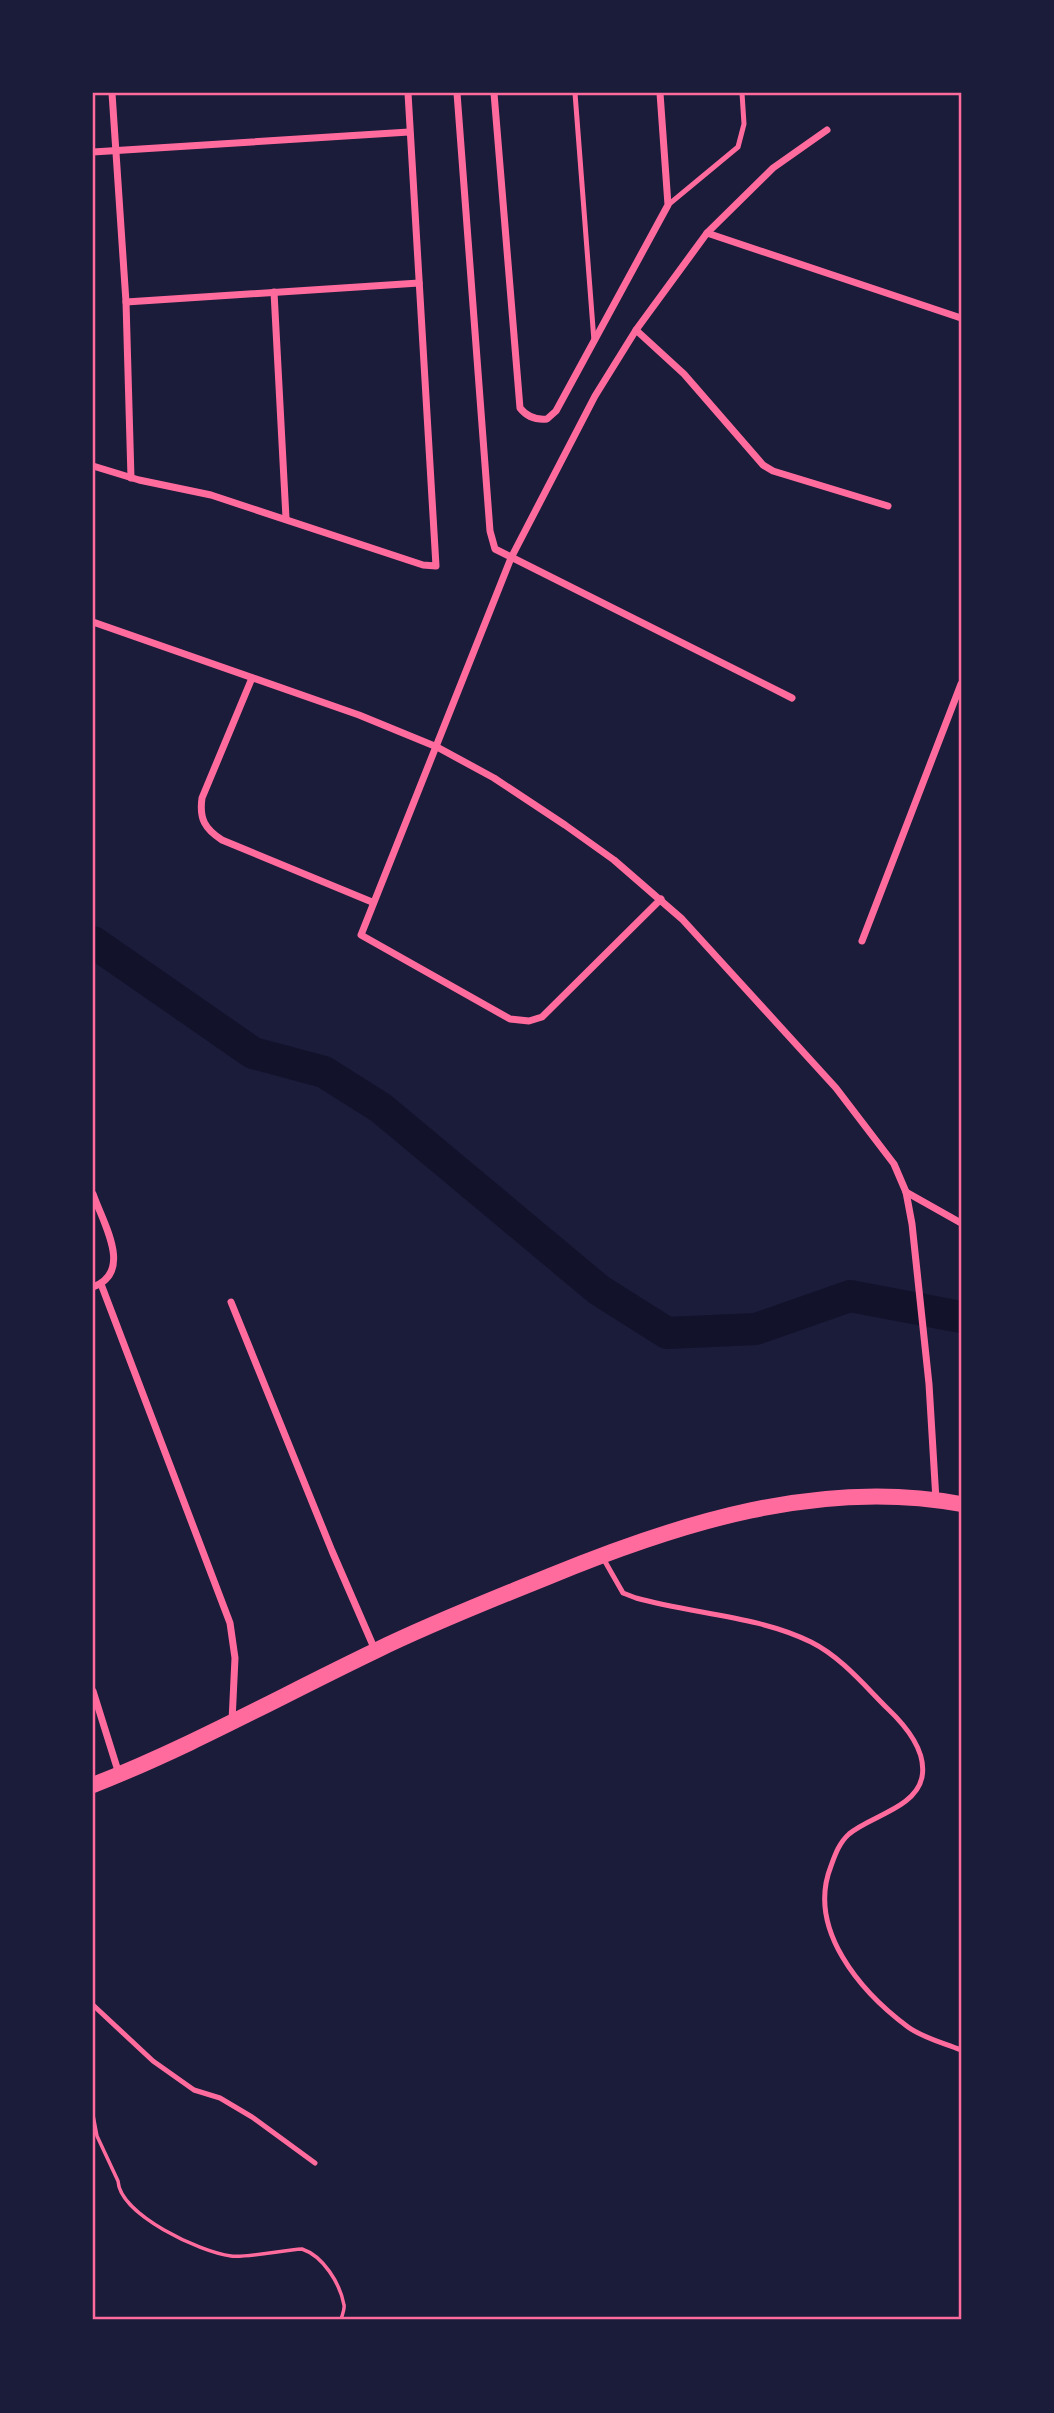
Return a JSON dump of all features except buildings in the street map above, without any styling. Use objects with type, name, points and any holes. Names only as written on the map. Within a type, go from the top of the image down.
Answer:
[{"type":"main road","points":[[93,1785],[232,1722],[376,1650],[602,1555],[674,1529],[761,1507],[851,1499],[936,1500],[961,1504]]},
{"type":"street","points":[[112,93],[126,302],[131,478]]},
{"type":"street","points":[[93,466],[131,478],[211,495],[423,565],[436,566],[408,93]]},
{"type":"street","points":[[457,93],[490,531],[495,549],[792,698]]},
{"type":"street","points":[[494,93],[520,408],[525,415],[540,420],[551,416],[594,345],[668,205],[660,93]]},
{"type":"street","points":[[661,899],[542,1017],[521,1022],[510,1019],[364,939],[362,928],[511,558],[595,396],[636,330],[707,233],[773,168],[827,131]]},
{"type":"street","points":[[93,152],[410,132]]},
{"type":"street","points":[[707,233],[961,318]]},
{"type":"street","points":[[126,302],[419,284]]},
{"type":"street","points":[[274,292],[286,518]]},
{"type":"street","points":[[636,330],[704,395],[763,465],[773,471],[888,506]]},
{"type":"street","points":[[93,622],[437,747],[484,772],[565,825],[661,899],[708,946],[844,1098],[886,1151],[906,1192],[929,1384],[936,1500]]},
{"type":"street","points":[[252,678],[202,798],[201,819],[205,826],[222,840],[372,902]]},
{"type":"street","points":[[862,941],[959,704],[961,684]]},
{"type":"street","points":[[906,1192],[961,1223]]},
{"type":"street","points":[[93,1194],[115,1260],[114,1272],[97,1286],[230,1622],[235,1658],[232,1722]]},
{"type":"street","points":[[231,1302],[332,1551],[376,1650]]},
{"type":"street","points":[[93,1691],[120,1775]]},
{"type":"lane","points":[[575,93],[594,345]]},
{"type":"lane","points":[[668,205],[738,147],[744,124],[742,93]]},
{"type":"lane","points":[[602,1555],[623,1592],[636,1598],[762,1626],[811,1642],[838,1660],[894,1714],[912,1737],[921,1758],[922,1777],[915,1793],[849,1834],[843,1841],[828,1874],[825,1903],[829,1930],[856,1978],[909,2028],[961,2050]]},
{"type":"lane","points":[[93,2005],[164,2068],[194,2090],[220,2098],[252,2117],[315,2163]]},
{"type":"path","points":[[93,2115],[97,2136],[118,2181],[118,2189],[131,2206],[189,2244],[230,2256],[302,2249],[311,2252],[332,2276],[345,2308],[341,2320]]},
{"type":"waterway","points":[[93,942],[253,1053],[324,1072],[381,1108],[599,1290],[667,1333],[756,1329],[850,1296],[961,1317]]}]
